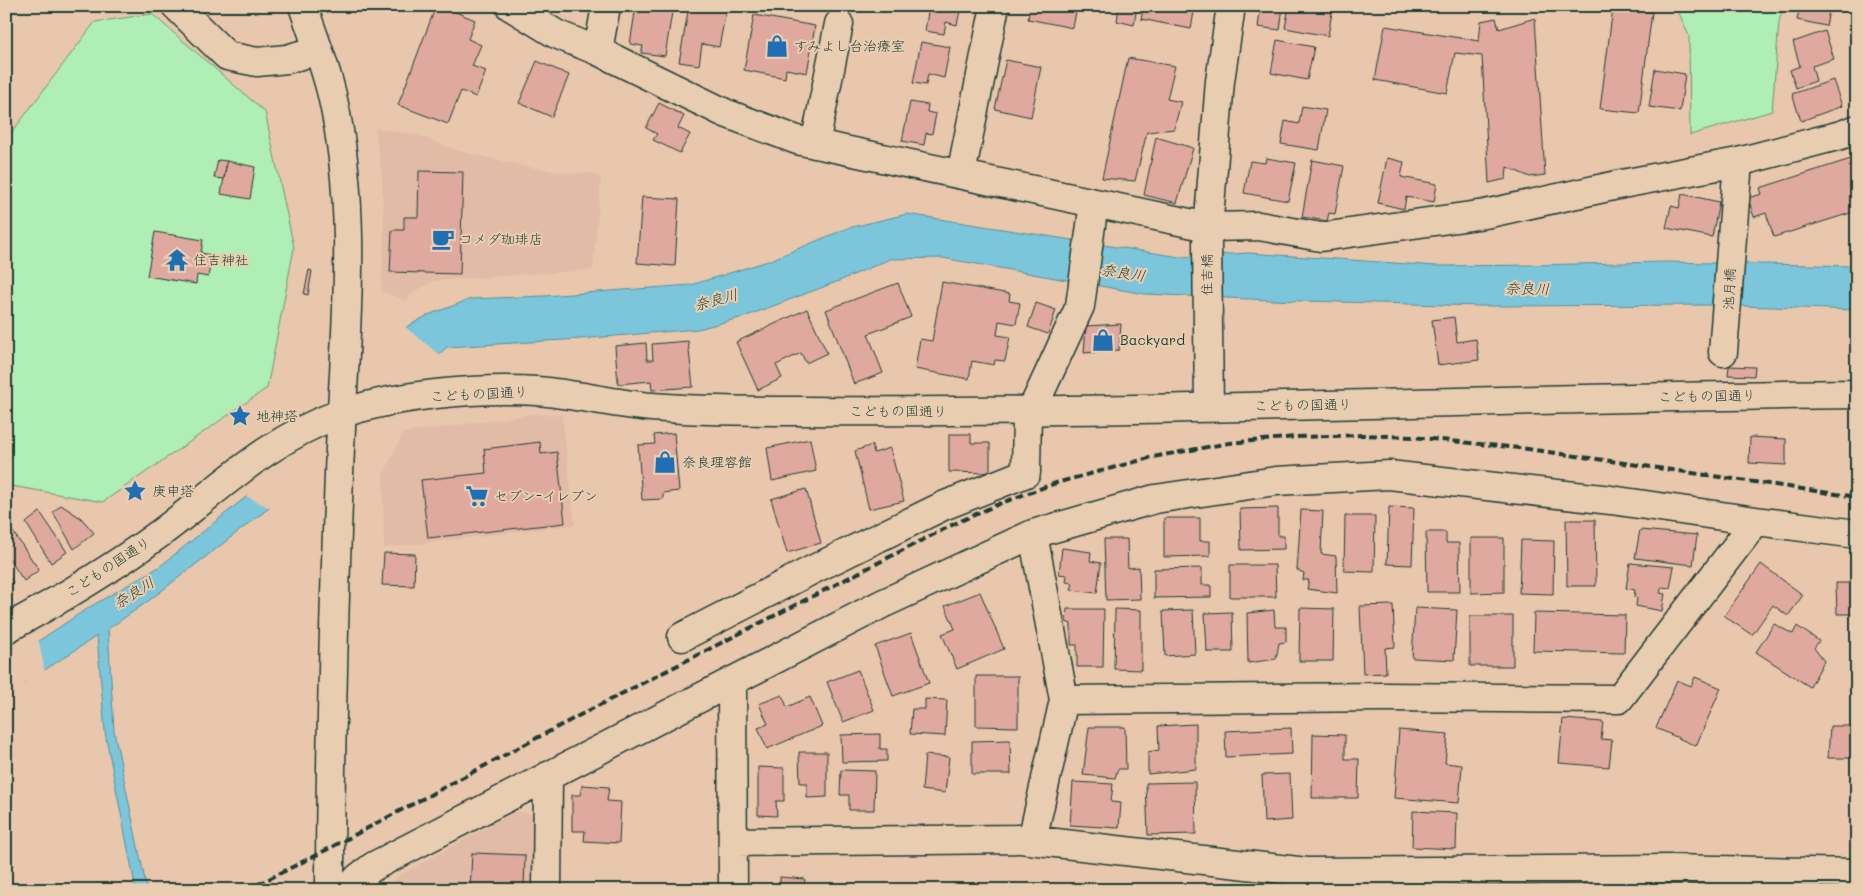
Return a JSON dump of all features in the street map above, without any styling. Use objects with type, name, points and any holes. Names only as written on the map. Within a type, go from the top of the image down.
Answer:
[{"type":"street","points":[[176,6],[227,56],[257,62],[287,59],[318,50]]},
{"type":"street","points":[[302,6],[332,95],[343,161],[349,225],[341,414],[330,890]]},
{"type":"street","points":[[510,6],[556,34],[598,51],[725,113],[797,140],[1094,203],[1207,235],[1259,226],[1321,237],[1485,214],[1622,184],[1738,162],[1841,135],[1857,128]]},
{"type":"street","points":[[598,51],[606,6]]},
{"type":"street","points":[[961,174],[995,6]]},
{"type":"street","name":"住吉橋","points":[[1209,407],[1207,235],[1220,81],[1231,6]]},
{"type":"street","points":[[815,144],[839,24]]},
{"type":"street","name":"池月橋","points":[[1723,352],[1727,324],[1738,162]]},
{"type":"street","points":[[682,637],[942,506],[1026,473],[1030,410],[1080,306],[1094,203]]},
{"type":"street","name":"こどもの国通り","points":[[6,628],[34,614],[128,556],[256,458],[305,428],[341,414],[425,396],[488,391],[540,391],[648,407],[708,410],[1030,410],[1857,394]]},
{"type":"street","points":[[348,890],[358,878],[374,866],[882,604],[1033,534],[1155,499],[1276,481],[1390,475],[1611,500],[1857,534]]},
{"type":"street","points":[[1064,700],[1384,697],[1619,699],[1756,521]]},
{"type":"street","points":[[1032,840],[1064,700],[1033,534]]},
{"type":"street","points":[[732,683],[733,890]]},
{"type":"street","points":[[547,890],[548,776]]},
{"type":"street","points":[[733,842],[1032,840],[1307,881],[1671,879],[1857,873]]},
{"type":"shaded area","points":[[375,128],[418,135],[459,151],[529,167],[570,173],[593,173],[601,179],[593,270],[433,281],[411,294],[406,301],[381,291],[384,240],[382,177]]},
{"type":"shaded area","points":[[533,414],[562,415],[575,525],[384,548],[383,475],[403,433]]},
{"type":"shaded area","points":[[516,811],[534,815],[532,890],[388,890],[398,876]]},
{"type":"green space","points":[[1676,6],[1783,6],[1779,22],[1772,111],[1690,135],[1689,36]]},
{"type":"green space","points":[[152,14],[265,112],[294,248],[267,388],[103,502],[6,485],[6,140],[95,22]]},
{"type":"water","name":"奈良川","points":[[907,214],[1180,257],[1249,253],[1437,266],[1665,262],[1857,266],[1857,310],[1713,305],[1481,306],[1270,300],[1145,294],[943,258],[890,259],[839,281],[744,317],[698,329],[580,339],[447,347],[269,508],[147,602],[108,629],[114,731],[147,890],[136,890],[105,732],[97,636],[23,684],[6,656],[40,640],[88,608],[159,567],[246,497],[398,338],[405,328],[428,315],[471,299],[544,296],[691,285],[768,261],[848,228]]},
{"type":"pier","points":[[404,326],[441,356],[272,509],[244,495]]},
{"type":"pier","points":[[38,638],[45,672],[6,694],[6,654]]},
{"type":"building","points":[[436,6],[441,6],[475,20],[468,39],[481,45],[472,66],[486,71],[476,97],[461,91],[448,124],[398,105]]},
{"type":"building","points":[[636,6],[673,6],[665,56],[641,53],[643,46],[630,44]]},
{"type":"building","points":[[689,6],[727,6],[719,47],[702,44],[699,65],[679,62]]},
{"type":"building","points":[[929,6],[961,6],[957,25],[946,22],[944,34],[925,31]]},
{"type":"building","points":[[1030,6],[1077,6],[1073,28],[1028,19]]},
{"type":"building","points":[[1119,6],[1137,6],[1134,25],[1117,21]]},
{"type":"building","points":[[1144,6],[1195,6],[1191,29],[1141,19]]},
{"type":"building","points":[[1261,6],[1283,6],[1280,30],[1258,27]]},
{"type":"building","points":[[1289,6],[1333,6],[1328,36],[1285,28]]},
{"type":"building","points":[[1800,6],[1830,6],[1826,26],[1797,20]]},
{"type":"building","points":[[1613,7],[1652,12],[1639,113],[1600,109]]},
{"type":"building","points":[[754,15],[815,26],[807,73],[786,69],[785,78],[744,70]]},
{"type":"building","points":[[1496,18],[1499,29],[1535,18],[1545,175],[1530,177],[1507,167],[1506,179],[1489,183],[1482,56],[1455,53],[1447,93],[1375,80],[1385,26],[1479,41],[1481,21]]},
{"type":"building","points":[[1825,31],[1834,59],[1812,66],[1816,81],[1796,88],[1790,70],[1800,66],[1793,42]]},
{"type":"building","points":[[1277,40],[1314,47],[1307,80],[1271,73]]},
{"type":"building","points":[[921,42],[950,47],[944,78],[928,74],[926,85],[913,83]]},
{"type":"building","points":[[1128,58],[1175,66],[1167,99],[1181,102],[1174,129],[1147,132],[1135,181],[1102,178]]},
{"type":"building","points":[[1006,60],[1041,67],[1031,117],[995,109]]},
{"type":"building","points":[[537,61],[569,75],[552,117],[519,103]]},
{"type":"building","points":[[1655,69],[1685,74],[1680,111],[1649,107]]},
{"type":"building","points":[[1833,80],[1842,106],[1801,121],[1792,94]]},
{"type":"building","points":[[910,102],[928,105],[927,112],[936,114],[932,134],[926,133],[924,145],[902,141]]},
{"type":"building","points":[[659,103],[684,116],[678,128],[690,134],[680,153],[653,140],[657,134],[646,128]]},
{"type":"building","points":[[1302,106],[1326,110],[1319,150],[1281,144],[1285,121],[1299,124]]},
{"type":"building","points":[[1156,137],[1193,148],[1177,203],[1144,195]]},
{"type":"building","points":[[1857,157],[1857,211],[1774,237],[1766,213],[1754,217],[1748,198],[1762,194],[1760,188]]},
{"type":"building","points":[[1266,158],[1296,163],[1288,201],[1244,193],[1250,161],[1265,163]]},
{"type":"building","points":[[1387,158],[1404,162],[1401,177],[1437,184],[1434,202],[1406,197],[1404,209],[1378,203]]},
{"type":"building","points":[[218,160],[227,161],[224,179],[214,178]]},
{"type":"building","points":[[1312,160],[1344,166],[1335,214],[1329,213],[1327,221],[1302,217]]},
{"type":"building","points":[[227,161],[255,167],[250,199],[221,194]]},
{"type":"building","points":[[419,171],[463,172],[460,274],[390,272],[392,230],[404,230],[404,217],[418,217]]},
{"type":"building","points":[[1682,194],[1719,202],[1712,237],[1666,228],[1671,206],[1679,208]]},
{"type":"building","points":[[642,197],[679,199],[675,266],[637,263]]},
{"type":"building","points":[[155,232],[203,240],[201,253],[212,255],[208,277],[197,275],[196,284],[147,276]]},
{"type":"building","points":[[309,270],[312,271],[308,295],[304,294]]},
{"type":"building","points":[[942,282],[1010,294],[1009,301],[1020,303],[1016,324],[999,321],[997,335],[1010,337],[1005,361],[995,360],[994,365],[972,361],[969,379],[915,369],[920,339],[932,341]]},
{"type":"building","points":[[898,283],[911,317],[868,334],[883,373],[854,384],[826,310]]},
{"type":"building","points":[[1036,303],[1056,310],[1048,334],[1028,327]]},
{"type":"building","points":[[807,309],[827,353],[806,363],[801,353],[776,365],[782,378],[758,390],[736,342]]},
{"type":"building","points":[[1454,317],[1457,342],[1476,339],[1479,360],[1438,365],[1432,320]]},
{"type":"building","points":[[1121,324],[1119,350],[1084,353],[1086,326]]},
{"type":"building","points":[[688,341],[693,387],[652,390],[651,381],[618,384],[615,346],[646,343],[647,360],[653,360],[652,344]]},
{"type":"building","points":[[1729,366],[1755,367],[1754,376],[1728,375]]},
{"type":"building","points":[[674,433],[679,491],[663,493],[663,499],[642,500],[638,445],[655,444],[654,435]]},
{"type":"building","points":[[949,434],[971,434],[971,443],[990,443],[990,473],[949,472]]},
{"type":"building","points":[[1750,437],[1786,439],[1786,465],[1749,463]]},
{"type":"building","points":[[810,439],[816,471],[772,481],[767,448]]},
{"type":"building","points":[[540,442],[541,454],[557,452],[565,523],[428,538],[421,480],[486,473],[484,449]]},
{"type":"building","points":[[872,445],[874,453],[890,448],[904,501],[869,509],[855,451]]},
{"type":"building","points":[[806,489],[821,543],[787,553],[771,499]]},
{"type":"building","points":[[61,505],[81,518],[94,533],[74,549],[53,512]]},
{"type":"building","points":[[1389,507],[1414,508],[1412,565],[1387,564]]},
{"type":"building","points":[[1278,508],[1278,536],[1284,536],[1284,549],[1241,550],[1240,509]]},
{"type":"building","points":[[1301,510],[1323,511],[1321,554],[1336,556],[1337,593],[1307,589],[1309,580],[1303,580],[1304,573],[1297,570]]},
{"type":"building","points":[[40,512],[67,552],[51,563],[26,523]]},
{"type":"building","points":[[1345,516],[1375,516],[1374,572],[1344,571]]},
{"type":"building","points":[[1164,518],[1200,518],[1200,541],[1210,541],[1210,556],[1164,557]]},
{"type":"building","points":[[1566,520],[1595,520],[1596,586],[1567,586]]},
{"type":"building","points":[[11,529],[39,570],[24,581],[6,554],[6,532]]},
{"type":"building","points":[[1640,530],[1697,535],[1693,565],[1635,558]]},
{"type":"building","points":[[1426,532],[1446,532],[1446,543],[1459,543],[1460,592],[1427,592]]},
{"type":"building","points":[[1471,538],[1504,538],[1504,592],[1471,593]]},
{"type":"building","points":[[1104,539],[1127,539],[1128,568],[1139,567],[1140,599],[1106,600]]},
{"type":"building","points":[[1521,540],[1554,541],[1553,594],[1519,593]]},
{"type":"building","points":[[1062,548],[1091,552],[1090,561],[1101,563],[1097,593],[1071,590],[1073,583],[1066,582],[1067,575],[1059,574]]},
{"type":"building","points":[[384,553],[415,554],[414,586],[382,585]]},
{"type":"building","points":[[1630,563],[1674,567],[1670,588],[1662,587],[1660,593],[1665,594],[1662,611],[1636,606],[1635,590],[1626,588]]},
{"type":"building","points":[[1761,564],[1803,595],[1788,616],[1773,605],[1752,635],[1724,616]]},
{"type":"building","points":[[1230,565],[1275,565],[1276,597],[1230,597]]},
{"type":"building","points":[[1202,568],[1202,585],[1211,585],[1211,597],[1154,598],[1154,569]]},
{"type":"building","points":[[6,572],[13,583],[6,587]]},
{"type":"building","points":[[1836,583],[1857,583],[1857,614],[1837,614]]},
{"type":"building","points":[[980,592],[1004,649],[957,669],[942,634],[955,629],[945,606]]},
{"type":"building","points":[[1393,605],[1395,647],[1385,648],[1386,673],[1363,674],[1360,606]]},
{"type":"building","points":[[1300,608],[1334,609],[1333,661],[1299,661]]},
{"type":"building","points":[[1415,608],[1457,610],[1454,660],[1412,658]]},
{"type":"building","points":[[1067,609],[1104,609],[1103,667],[1077,667],[1077,645],[1071,645],[1071,624],[1066,622]]},
{"type":"building","points":[[1115,609],[1141,610],[1141,670],[1114,669]]},
{"type":"building","points":[[1193,610],[1195,654],[1165,656],[1163,611]]},
{"type":"building","points":[[1274,610],[1275,627],[1286,627],[1286,642],[1279,643],[1276,659],[1248,663],[1247,613]]},
{"type":"building","points":[[1232,612],[1233,652],[1207,652],[1205,613]]},
{"type":"building","points":[[1534,613],[1625,615],[1624,653],[1533,651]]},
{"type":"building","points":[[1470,616],[1513,616],[1513,666],[1470,666]]},
{"type":"building","points":[[1774,624],[1793,634],[1797,626],[1819,641],[1814,648],[1824,661],[1810,687],[1756,652]]},
{"type":"building","points":[[911,633],[929,683],[893,696],[875,646]]},
{"type":"building","points":[[858,670],[874,710],[843,722],[827,682]]},
{"type":"building","points":[[976,676],[1018,676],[1018,727],[976,726]]},
{"type":"building","points":[[1695,677],[1721,688],[1696,746],[1656,728],[1677,680],[1691,686]]},
{"type":"building","points":[[782,695],[787,707],[810,697],[822,726],[767,749],[758,728],[768,724],[759,704]]},
{"type":"building","points":[[925,699],[947,700],[945,736],[910,734],[912,709],[925,709]]},
{"type":"building","points":[[1563,719],[1603,722],[1601,739],[1612,740],[1609,767],[1559,763]]},
{"type":"building","points":[[1196,724],[1196,769],[1148,774],[1148,752],[1159,750],[1158,726]]},
{"type":"building","points":[[1830,726],[1855,726],[1853,758],[1828,758]]},
{"type":"building","points":[[1089,727],[1125,727],[1126,769],[1118,769],[1115,778],[1083,775]]},
{"type":"building","points":[[1291,728],[1292,754],[1226,757],[1225,731]]},
{"type":"building","points":[[1399,730],[1448,734],[1445,763],[1462,765],[1459,803],[1394,798]]},
{"type":"building","points":[[880,734],[880,749],[887,749],[887,761],[842,762],[841,735]]},
{"type":"building","points":[[1313,734],[1345,735],[1345,759],[1359,759],[1358,798],[1312,798]]},
{"type":"building","points":[[1010,740],[1011,774],[972,774],[972,741]]},
{"type":"building","points":[[799,752],[827,752],[827,797],[807,798],[807,783],[800,783]]},
{"type":"building","points":[[925,755],[949,757],[945,793],[922,790]]},
{"type":"building","points":[[758,767],[784,768],[784,801],[776,801],[777,816],[758,815]]},
{"type":"building","points":[[841,770],[875,771],[874,810],[849,810],[849,795],[840,795]]},
{"type":"building","points":[[1290,774],[1292,820],[1264,822],[1262,775]]},
{"type":"building","points":[[1073,782],[1113,784],[1111,802],[1121,803],[1119,828],[1070,825]]},
{"type":"building","points":[[1195,782],[1196,834],[1148,835],[1146,783]]},
{"type":"building","points":[[582,785],[609,787],[607,801],[621,802],[619,843],[584,841],[585,831],[572,831],[572,795],[581,795]]},
{"type":"building","points":[[1413,811],[1457,813],[1456,849],[1412,847]]},
{"type":"building","points":[[472,853],[525,855],[524,890],[470,890]]},
{"type":"building","points":[[780,877],[805,879],[804,888],[815,890],[769,890],[769,886],[780,886]]},
{"type":"building","points":[[1704,887],[1739,888],[1739,890],[1704,890]]},
{"type":"railway","points":[[247,890],[582,714],[954,524],[1001,503],[1056,483],[1153,457],[1229,443],[1297,437],[1362,435],[1413,437],[1528,449],[1857,497]]},
{"type":"place","name":"すみよし台治療室","points":[[777,46]]},
{"type":"place","name":"コメダ珈琲店","points":[[443,239]]},
{"type":"place","name":"住吉神社","points":[[177,260]]},
{"type":"place","name":"Backyard","points":[[1103,340]]},
{"type":"place","name":"地神塔","points":[[240,416]]},
{"type":"place","name":"奈良理容館","points":[[665,462]]},
{"type":"place","name":"庚申塔","points":[[135,491]]},
{"type":"place","name":"セブン-イレブン","points":[[477,496]]}]
